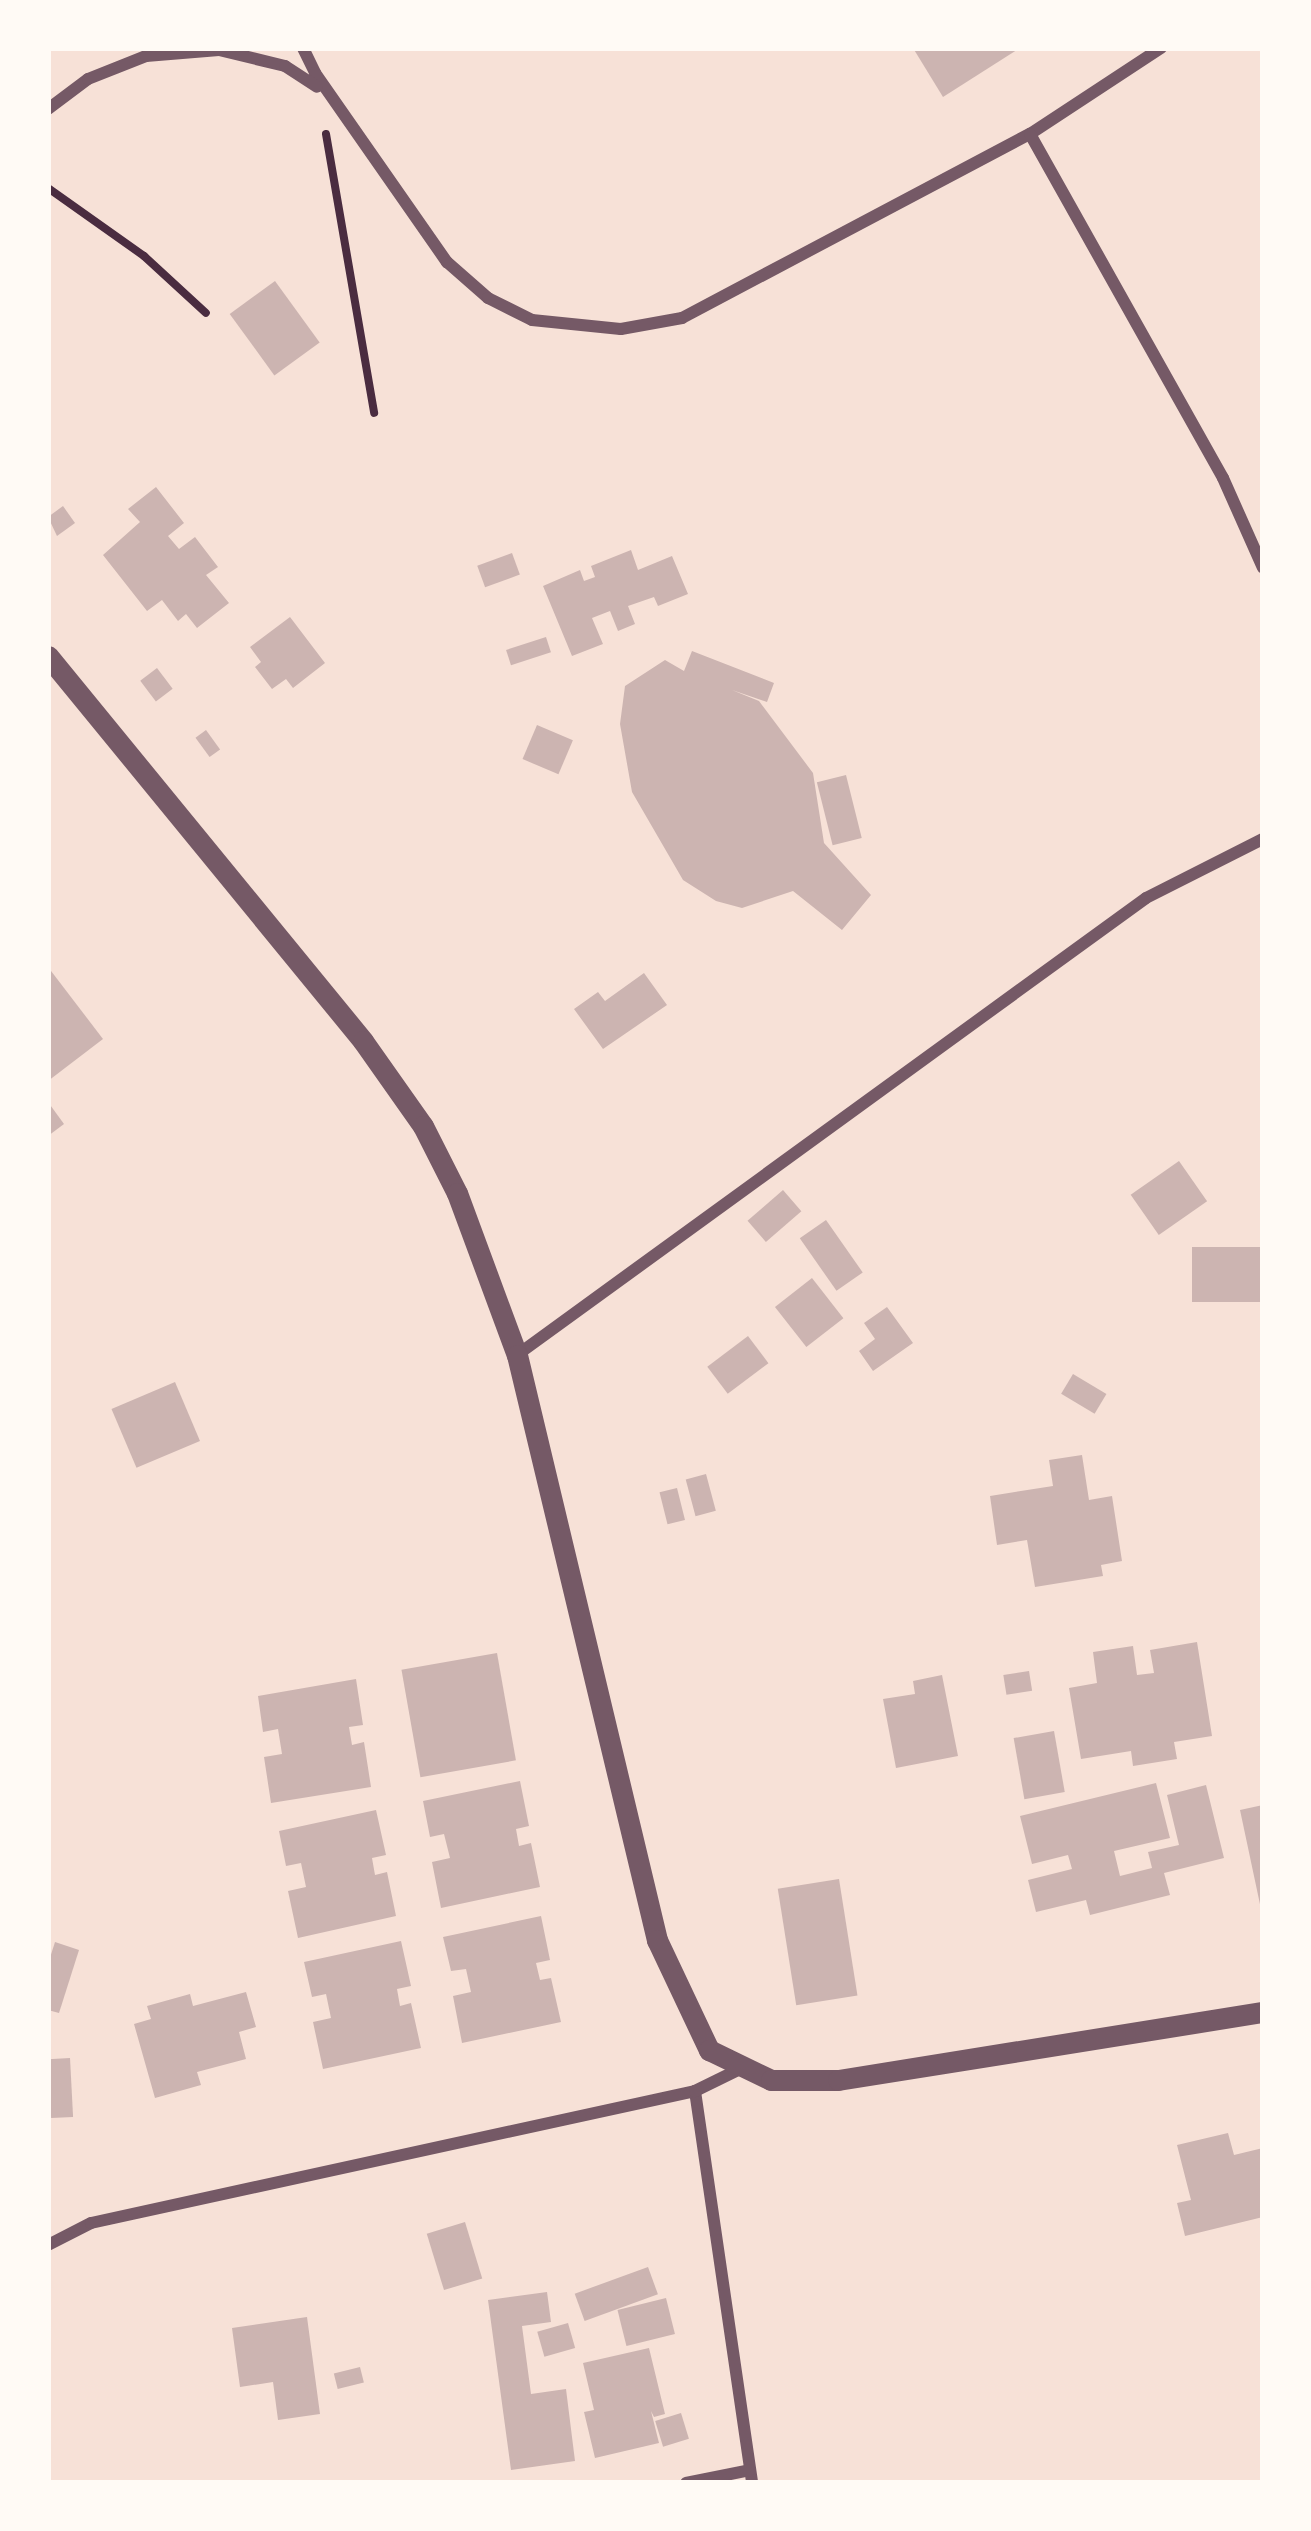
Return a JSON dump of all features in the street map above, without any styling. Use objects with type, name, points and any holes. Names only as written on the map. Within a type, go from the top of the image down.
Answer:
[{"type":"street","points":[[303,48],[314,73],[447,262],[488,298],[532,320],[622,329],[651,328],[682,318],[1030,134],[1160,48]]},
{"type":"street","points":[[48,109],[88,79],[146,56],[219,50],[284,66],[317,87]]},
{"type":"street","points":[[1030,134],[1256,545],[1263,568]]},
{"type":"street","points":[[1256,545],[1263,529]]},
{"type":"street","points":[[48,656],[363,1041],[423,1126],[457,1193],[517,1355],[657,1940],[709,2050],[740,2069],[771,2080],[838,2080],[1263,2012]]},
{"type":"street","points":[[517,1355],[1146,898],[1263,839]]},
{"type":"street","points":[[48,2245],[91,2223],[695,2091],[740,2069]]},
{"type":"street","points":[[686,2483],[751,2476],[695,2091]]},
{"type":"path","points":[[317,87],[374,413]]},
{"type":"path","points":[[48,188],[144,256],[206,313]]},
{"type":"building","points":[[913,48],[1020,48],[943,97]]},
{"type":"building","points":[[275,281],[320,342],[274,375],[230,314]]},
{"type":"building","points":[[156,487],[184,523],[168,536],[179,549],[195,537],[218,567],[206,575],[229,603],[197,628],[186,614],[178,621],[162,600],[147,611],[103,555],[140,522],[128,509]]},
{"type":"building","points":[[63,506],[75,523],[57,536],[48,517]]},
{"type":"building","points":[[631,550],[638,570],[672,556],[688,594],[658,606],[654,597],[628,606],[635,624],[618,631],[610,611],[592,618],[603,644],[572,656],[543,586],[580,570],[584,581],[595,577],[591,566]]},
{"type":"building","points":[[512,553],[520,575],[485,587],[477,566]]},
{"type":"building","points":[[290,617],[325,663],[293,688],[286,679],[272,689],[255,667],[261,662],[250,647]]},
{"type":"building","points":[[546,637],[551,652],[511,665],[506,650]]},
{"type":"building","points":[[692,651],[774,683],[767,702],[732,690],[759,701],[813,773],[824,843],[871,895],[842,930],[793,891],[742,908],[716,901],[683,880],[632,792],[620,724],[625,686],[665,660],[684,671]]},
{"type":"building","points":[[157,668],[173,689],[156,701],[140,681]]},
{"type":"building","points":[[537,725],[573,740],[558,774],[523,759]]},
{"type":"building","points":[[206,730],[220,749],[210,757],[195,738]]},
{"type":"building","points":[[846,775],[862,838],[833,845],[817,782]]},
{"type":"building","points":[[48,967],[103,1039],[48,1081]]},
{"type":"building","points":[[644,973],[667,1005],[603,1049],[574,1009],[598,992],[605,1001]]},
{"type":"building","points":[[48,1102],[64,1124],[48,1136]]},
{"type":"building","points":[[1179,1161],[1207,1201],[1159,1235],[1131,1195]]},
{"type":"building","points":[[783,1190],[801,1211],[766,1242],[748,1221]]},
{"type":"building","points":[[826,1220],[863,1272],[836,1291],[800,1238]]},
{"type":"building","points":[[1192,1247],[1263,1247],[1263,1302],[1192,1302]]},
{"type":"building","points":[[812,1278],[843,1318],[806,1347],[775,1307]]},
{"type":"building","points":[[887,1307],[913,1343],[873,1371],[859,1351],[875,1339],[864,1323]]},
{"type":"building","points":[[748,1336],[768,1363],[728,1394],[707,1367]]},
{"type":"building","points":[[1073,1374],[1106,1394],[1095,1414],[1061,1394]]},
{"type":"building","points":[[175,1382],[200,1441],[136,1468],[111,1409]]},
{"type":"building","points":[[1082,1455],[1089,1500],[1112,1496],[1122,1561],[1101,1565],[1103,1576],[1035,1587],[1027,1540],[997,1545],[990,1496],[1053,1486],[1049,1460]]},
{"type":"building","points":[[706,1474],[716,1511],[696,1516],[686,1479]]},
{"type":"building","points":[[677,1488],[685,1520],[668,1524],[660,1492]]},
{"type":"building","points":[[1197,1642],[1212,1736],[1174,1742],[1177,1759],[1133,1766],[1131,1751],[1081,1759],[1069,1688],[1097,1683],[1093,1652],[1133,1646],[1137,1675],[1154,1673],[1150,1650]]},
{"type":"building","points":[[497,1653],[516,1760],[420,1777],[401,1670]]},
{"type":"building","points":[[1029,1671],[1032,1691],[1006,1695],[1003,1675]]},
{"type":"building","points":[[942,1675],[958,1756],[896,1768],[883,1699],[915,1694],[913,1681]]},
{"type":"building","points":[[356,1679],[363,1725],[349,1727],[352,1745],[364,1742],[371,1787],[271,1803],[264,1757],[282,1754],[278,1729],[263,1732],[258,1696]]},
{"type":"building","points":[[1054,1731],[1065,1792],[1024,1799],[1014,1738]]},
{"type":"building","points":[[520,1781],[529,1826],[516,1829],[519,1846],[531,1843],[540,1887],[441,1908],[432,1862],[450,1858],[444,1834],[430,1837],[423,1801]]},
{"type":"building","points":[[1156,1783],[1170,1838],[1114,1851],[1120,1876],[1152,1868],[1148,1852],[1179,1845],[1167,1795],[1206,1785],[1224,1858],[1164,1873],[1170,1895],[1090,1915],[1086,1900],[1036,1912],[1028,1880],[1072,1869],[1068,1855],[1032,1864],[1020,1816]]},
{"type":"building","points":[[1263,1805],[1263,1909],[1261,1909],[1240,1810]]},
{"type":"building","points":[[376,1810],[386,1855],[372,1858],[375,1875],[387,1872],[396,1916],[298,1938],[288,1891],[306,1887],[301,1863],[286,1866],[279,1831]]},
{"type":"building","points":[[839,1879],[857,1996],[796,2005],[778,1889]]},
{"type":"building","points":[[541,1916],[550,1960],[536,1963],[540,1980],[551,1978],[561,2022],[462,2043],[453,1996],[471,1992],[466,1969],[451,1971],[443,1937]]},
{"type":"building","points":[[401,1941],[411,1986],[397,1989],[400,2006],[411,2003],[421,2048],[323,2069],[313,2022],[331,2018],[326,1994],[312,1997],[304,1962]]},
{"type":"building","points":[[55,1942],[79,1950],[59,2013],[48,2010],[48,1964]]},
{"type":"building","points":[[246,1992],[256,2027],[239,2032],[246,2059],[197,2072],[201,2085],[155,2098],[134,2024],[151,2019],[147,2006],[190,1994],[193,2006]]},
{"type":"building","points":[[70,2058],[73,2117],[51,2118],[48,2059]]},
{"type":"building","points":[[1228,2133],[1234,2155],[1263,2148],[1263,2217],[1185,2236],[1177,2203],[1191,2200],[1177,2145]]},
{"type":"building","points":[[465,2222],[482,2278],[444,2290],[427,2234]]},
{"type":"building","points":[[648,2267],[658,2294],[585,2321],[575,2294]]},
{"type":"building","points":[[547,2292],[551,2322],[522,2326],[531,2394],[566,2389],[575,2461],[511,2470],[488,2300]]},
{"type":"building","points":[[666,2298],[675,2334],[626,2346],[617,2310]]},
{"type":"building","points":[[307,2317],[320,2414],[278,2420],[273,2382],[240,2387],[232,2328]]},
{"type":"building","points":[[568,2323],[575,2348],[544,2357],[537,2332]]},
{"type":"building","points":[[649,2348],[665,2414],[654,2417],[651,2411],[659,2443],[595,2458],[584,2412],[594,2410],[583,2363]]},
{"type":"building","points":[[360,2367],[364,2383],[338,2389],[334,2374]]},
{"type":"building","points":[[681,2413],[689,2439],[663,2447],[655,2421]]}]
